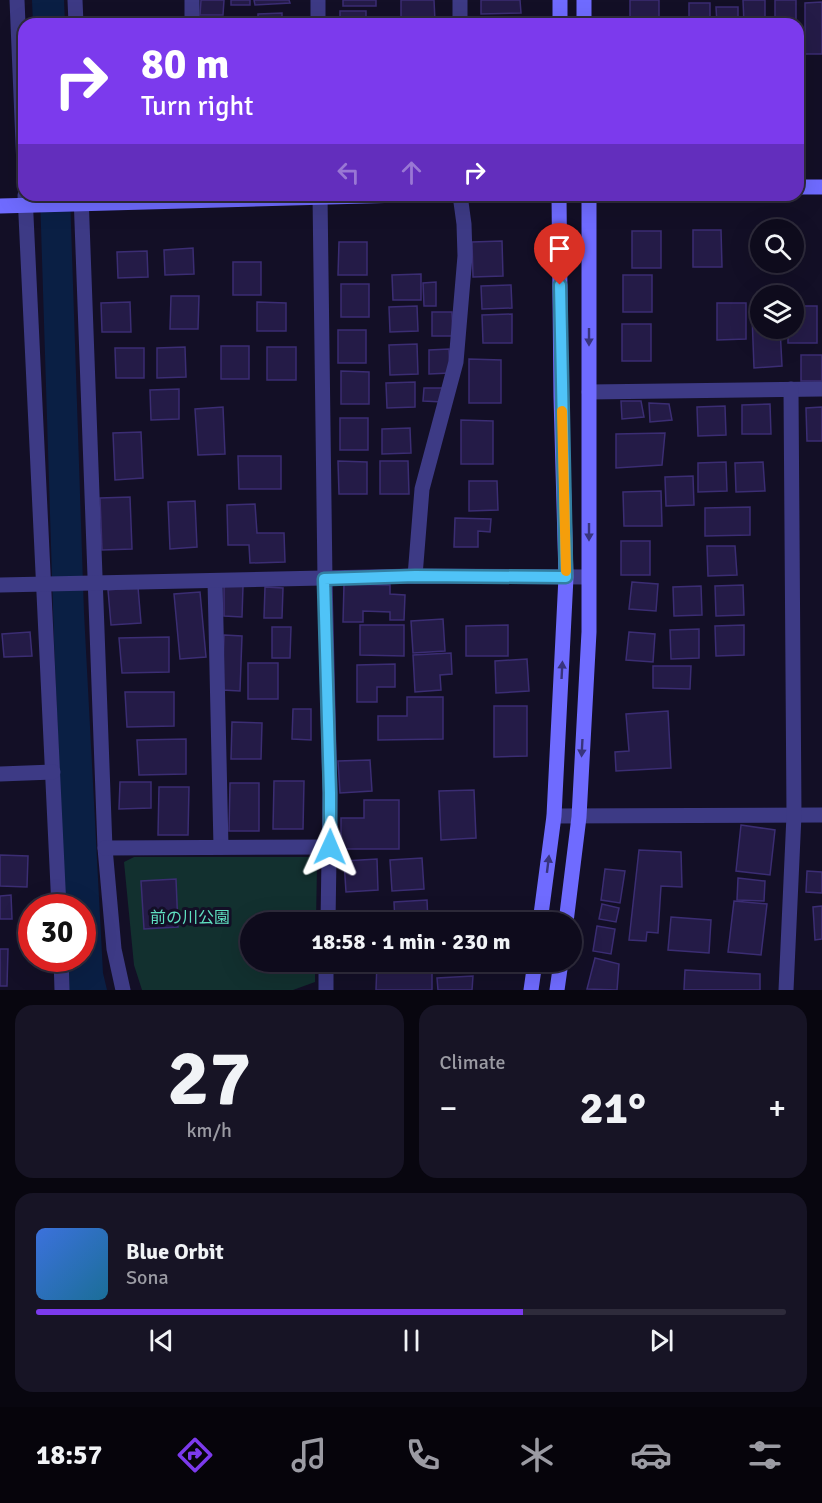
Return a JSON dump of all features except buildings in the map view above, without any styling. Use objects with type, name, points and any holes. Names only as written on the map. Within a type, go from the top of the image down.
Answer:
[{"type":"street","points":[[17,0],[18,24]]},
{"type":"street","points":[[75,0],[76,18]]},
{"type":"street","points":[[192,0],[192,18]]},
{"type":"street","points":[[318,0],[318,18]]},
{"type":"street","points":[[460,0],[460,18]]},
{"type":"street","points":[[560,0],[560,18]]},
{"type":"street","points":[[584,0],[584,18]]},
{"type":"street","points":[[804,187],[822,187]]},
{"type":"street","points":[[0,206],[21,201]]},
{"type":"street","points":[[25,201],[58,894]]},
{"type":"street","points":[[81,201],[105,848],[114,950],[123,990]]},
{"type":"street","points":[[320,201],[324,579],[330,793],[328,912]]},
{"type":"street","points":[[415,576],[422,489],[456,362],[465,256],[461,201]]},
{"type":"street","points":[[541,912],[554,816],[566,577],[559,201]]},
{"type":"street","points":[[567,912],[579,817],[589,632],[589,201]]},
{"type":"street","points":[[786,990],[794,815],[791,389]]},
{"type":"street","points":[[589,392],[822,389]]},
{"type":"street","points":[[0,585],[415,576],[588,577]]},
{"type":"street","points":[[215,581],[221,847]]},
{"type":"street","points":[[0,774],[53,772]]},
{"type":"street","points":[[554,816],[822,815]]},
{"type":"street","points":[[105,848],[330,847]]},
{"type":"street","points":[[61,972],[62,990]]},
{"type":"street","points":[[323,989],[325,972]]},
{"type":"street","points":[[531,990],[534,972]]},
{"type":"street","points":[[557,990],[560,972]]},
{"type":"green space","name":"前の川公園","points":[[134,857],[311,857],[317,866],[316,912],[240,912],[240,972],[315,972],[315,982],[293,990],[142,990],[134,965],[124,862]]},
{"type":"water","points":[[32,0],[64,0],[65,18],[33,18]]},
{"type":"water","points":[[40,201],[70,201],[84,613],[103,973],[107,990],[69,990],[68,972],[96,972],[96,894],[64,894]]},
{"type":"slow traffic","points":[[562,411],[566,571]]},
{"type":"route","points":[[330,847],[324,579],[415,576],[566,577],[560,285]]}]
